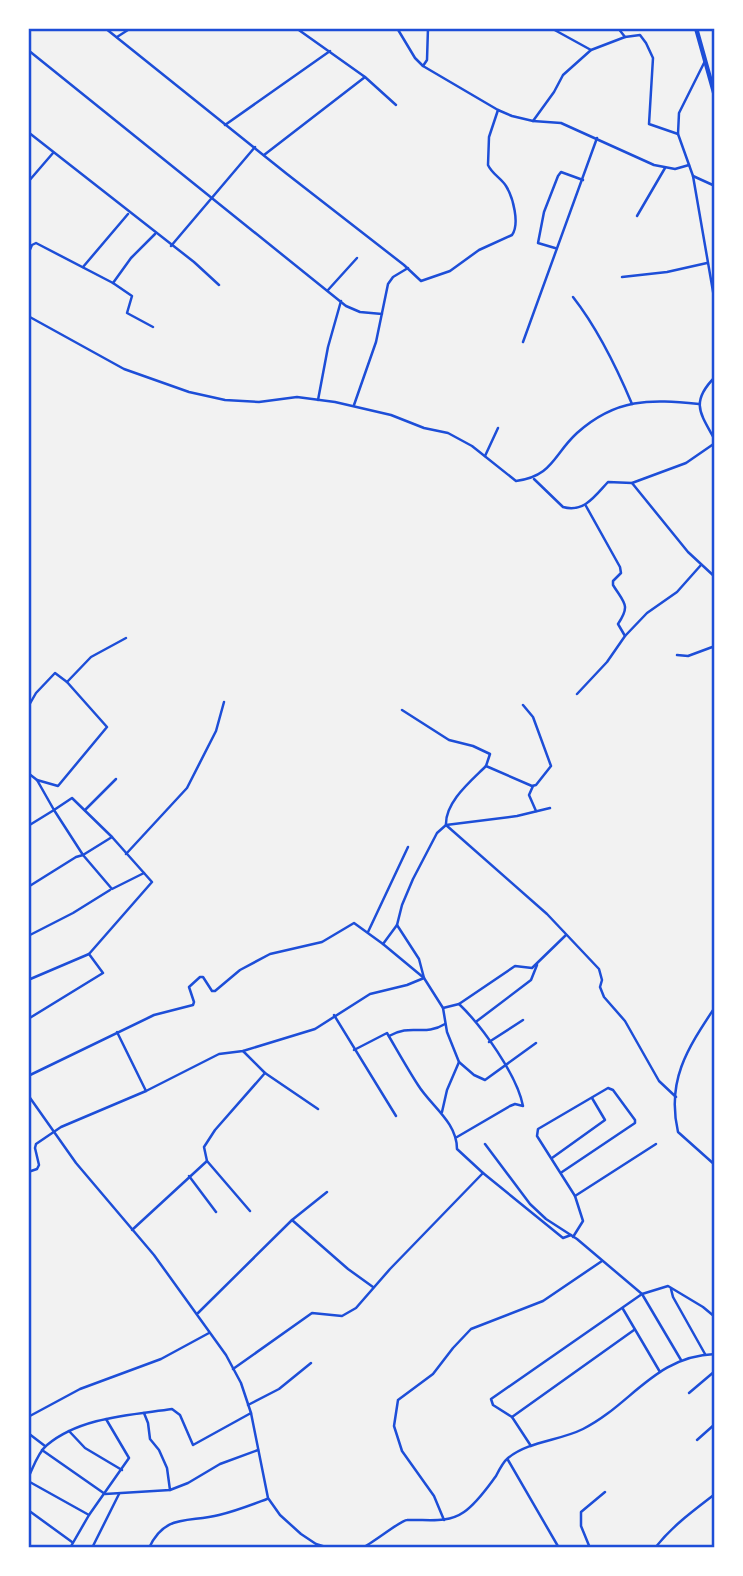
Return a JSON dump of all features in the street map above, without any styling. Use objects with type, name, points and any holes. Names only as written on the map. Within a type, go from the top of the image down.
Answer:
[{"type":"main road","points":[[696,28],[715,96]]},
{"type":"street","points":[[105,28],[408,268],[419,280],[428,280],[450,271],[479,250],[514,232],[516,220],[508,191],[488,165],[489,137],[498,110]]},
{"type":"street","points":[[117,37],[131,28]]},
{"type":"street","points":[[296,28],[365,77],[396,105]]},
{"type":"street","points":[[397,28],[423,66],[498,110],[533,121],[561,123],[654,165],[675,169],[689,165]]},
{"type":"street","points":[[423,66],[427,60],[428,28]]},
{"type":"street","points":[[551,28],[591,50]]},
{"type":"street","points":[[618,28],[625,37]]},
{"type":"street","points":[[533,121],[563,75],[591,50],[625,37],[640,35],[652,54],[649,124],[678,134]]},
{"type":"street","points":[[28,50],[341,301],[355,310],[383,314]]},
{"type":"street","points":[[225,125],[330,51]]},
{"type":"street","points":[[705,61],[679,113],[678,134],[693,176],[715,303]]},
{"type":"street","points":[[264,155],[365,77]]},
{"type":"street","points":[[28,132],[194,262],[219,285]]},
{"type":"street","points":[[523,342],[597,138]]},
{"type":"street","points":[[171,246],[255,147]]},
{"type":"street","points":[[28,182],[53,153]]},
{"type":"street","points":[[637,216],[665,168]]},
{"type":"street","points":[[557,248],[538,243],[544,212],[561,172],[583,180]]},
{"type":"street","points":[[693,176],[715,186]]},
{"type":"street","points":[[83,268],[129,213]]},
{"type":"street","points":[[113,284],[131,258],[155,234]]},
{"type":"street","points":[[28,254],[33,243],[36,243],[113,284],[132,296],[127,313],[153,327]]},
{"type":"street","points":[[328,290],[356,258]]},
{"type":"street","points":[[622,277],[667,272],[707,263]]},
{"type":"street","points":[[354,405],[383,314],[388,284],[393,277],[408,268]]},
{"type":"street","points":[[573,297],[587,315],[616,367],[632,404]]},
{"type":"street","points":[[318,400],[328,347],[341,301]]},
{"type":"street","points":[[28,316],[124,369],[189,392],[225,400],[259,402],[297,397],[354,405],[448,433],[485,456],[516,481],[534,478],[548,468],[577,433],[614,408],[648,400],[699,404]]},
{"type":"street","points":[[534,478],[567,509],[586,506],[608,482],[632,483],[686,463],[715,442],[700,413],[699,404],[701,394],[715,377]]},
{"type":"street","points":[[485,456],[498,428]]},
{"type":"street","points":[[632,483],[688,552],[715,577]]},
{"type":"street","points":[[586,506],[620,567],[621,573],[613,584],[626,606],[626,612],[618,624],[625,636]]},
{"type":"street","points":[[577,694],[647,613],[677,592],[701,565]]},
{"type":"street","points":[[67,682],[91,657],[126,638]]},
{"type":"street","points":[[677,656],[688,656],[715,646]]},
{"type":"street","points":[[28,707],[36,693],[55,673],[67,682],[107,727],[58,786],[37,780],[28,773]]},
{"type":"street","points":[[126,854],[187,788],[216,731],[224,702]]},
{"type":"street","points":[[523,705],[533,717],[551,766],[542,781],[533,786],[529,795],[537,812]]},
{"type":"street","points":[[402,710],[449,740],[490,754],[486,765],[460,794],[446,819],[446,825],[547,914],[599,969],[602,979],[600,987],[604,997],[625,1021],[659,1081],[676,1097]]},
{"type":"street","points":[[486,765],[533,786]]},
{"type":"street","points":[[85,810],[116,779]]},
{"type":"street","points":[[37,780],[83,855],[112,890]]},
{"type":"street","points":[[28,826],[72,798],[113,837],[152,882],[89,954],[28,980]]},
{"type":"street","points":[[383,944],[397,925],[413,879],[437,833],[446,825],[550,808]]},
{"type":"street","points":[[28,887],[113,837]]},
{"type":"street","points":[[368,932],[408,847]]},
{"type":"street","points":[[28,936],[144,873]]},
{"type":"street","points":[[28,1076],[154,1015],[193,1005],[189,988],[200,977],[203,977],[214,992],[240,970],[270,954],[322,942],[354,923],[424,978]]},
{"type":"street","points":[[397,925],[419,959],[424,978],[443,1008],[459,1062],[474,1075],[485,1080],[536,1043]]},
{"type":"street","points":[[443,1008],[459,1004],[515,966],[532,968],[566,935]]},
{"type":"street","points":[[28,1019],[103,973],[89,954]]},
{"type":"street","points":[[477,1021],[531,980],[537,964]]},
{"type":"street","points":[[28,1172],[37,1169],[39,1165],[36,1144],[55,1131],[146,1091],[219,1054],[243,1051],[315,1028],[370,994],[424,978]]},
{"type":"street","points":[[457,1137],[510,1106],[523,1105],[517,1085],[477,1021],[459,1004]]},
{"type":"street","points":[[715,1007],[686,1051],[676,1084],[678,1132],[715,1164]]},
{"type":"street","points":[[334,1015],[396,1116]]},
{"type":"street","points":[[489,1042],[523,1020]]},
{"type":"street","points":[[389,1036],[399,1030],[434,1030],[446,1024]]},
{"type":"street","points":[[117,1032],[146,1091]]},
{"type":"street","points":[[354,1050],[387,1032],[418,1086],[442,1113],[457,1137],[457,1149],[563,1238],[572,1236],[583,1221],[575,1196],[537,1136],[538,1129],[608,1088],[613,1090],[635,1119],[635,1123],[562,1172]]},
{"type":"street","points":[[243,1051],[265,1073],[318,1109]]},
{"type":"street","points":[[442,1113],[447,1090],[459,1062]]},
{"type":"street","points":[[250,1211],[207,1161],[204,1147],[215,1130],[265,1073]]},
{"type":"street","points":[[28,1095],[76,1163],[198,1313],[233,1369],[251,1413],[268,1498],[280,1515],[309,1540],[329,1548]]},
{"type":"street","points":[[552,1158],[605,1120],[592,1098]]},
{"type":"street","points":[[485,1144],[530,1204],[642,1294],[681,1360]]},
{"type":"street","points":[[575,1196],[656,1144]]},
{"type":"street","points":[[131,1231],[207,1161]]},
{"type":"street","points":[[233,1369],[313,1313],[342,1317],[356,1308],[483,1173]]},
{"type":"street","points":[[189,1176],[216,1212]]},
{"type":"street","points":[[198,1313],[292,1220],[327,1192]]},
{"type":"street","points":[[292,1220],[374,1288]]},
{"type":"street","points":[[444,1520],[434,1496],[402,1451],[394,1426],[398,1400],[433,1374],[471,1329],[543,1301],[602,1261]]},
{"type":"street","points":[[531,1446],[512,1417],[493,1405],[491,1399],[642,1294],[662,1287],[671,1289],[715,1317]]},
{"type":"street","points":[[671,1289],[706,1354]]},
{"type":"street","points":[[623,1309],[660,1372]]},
{"type":"street","points":[[512,1417],[634,1330]]},
{"type":"street","points":[[28,1417],[79,1389],[161,1359],[209,1333]]},
{"type":"street","points":[[362,1548],[372,1544],[404,1519],[444,1520],[463,1513],[483,1493],[507,1459],[531,1446],[580,1430],[606,1416],[660,1372],[681,1360],[689,1356],[715,1354]]},
{"type":"street","points":[[248,1405],[279,1389],[311,1363]]},
{"type":"street","points":[[689,1393],[715,1371]]},
{"type":"street","points":[[89,1515],[28,1480],[45,1446],[69,1430],[106,1419],[172,1409],[180,1415],[193,1445],[251,1413]]},
{"type":"street","points":[[144,1413],[150,1439],[159,1450],[167,1468],[170,1490]]},
{"type":"street","points":[[69,1548],[129,1458],[106,1419]]},
{"type":"street","points":[[697,1440],[715,1424]]},
{"type":"street","points":[[69,1430],[85,1448],[121,1469]]},
{"type":"street","points":[[28,1433],[45,1446]]},
{"type":"street","points":[[42,1450],[105,1494],[170,1490],[220,1464],[259,1450]]},
{"type":"street","points":[[507,1459],[559,1548]]},
{"type":"street","points":[[590,1548],[581,1526],[581,1512],[605,1492]]},
{"type":"street","points":[[92,1548],[119,1493]]},
{"type":"street","points":[[655,1548],[667,1532],[715,1494]]},
{"type":"street","points":[[149,1548],[153,1539],[171,1524],[189,1518],[218,1516],[268,1498]]},
{"type":"street","points":[[28,1510],[72,1542]]},
{"type":"street","points":[[308,1548],[309,1540]]},
{"type":"street","points":[[28,1545],[34,1548]]}]
